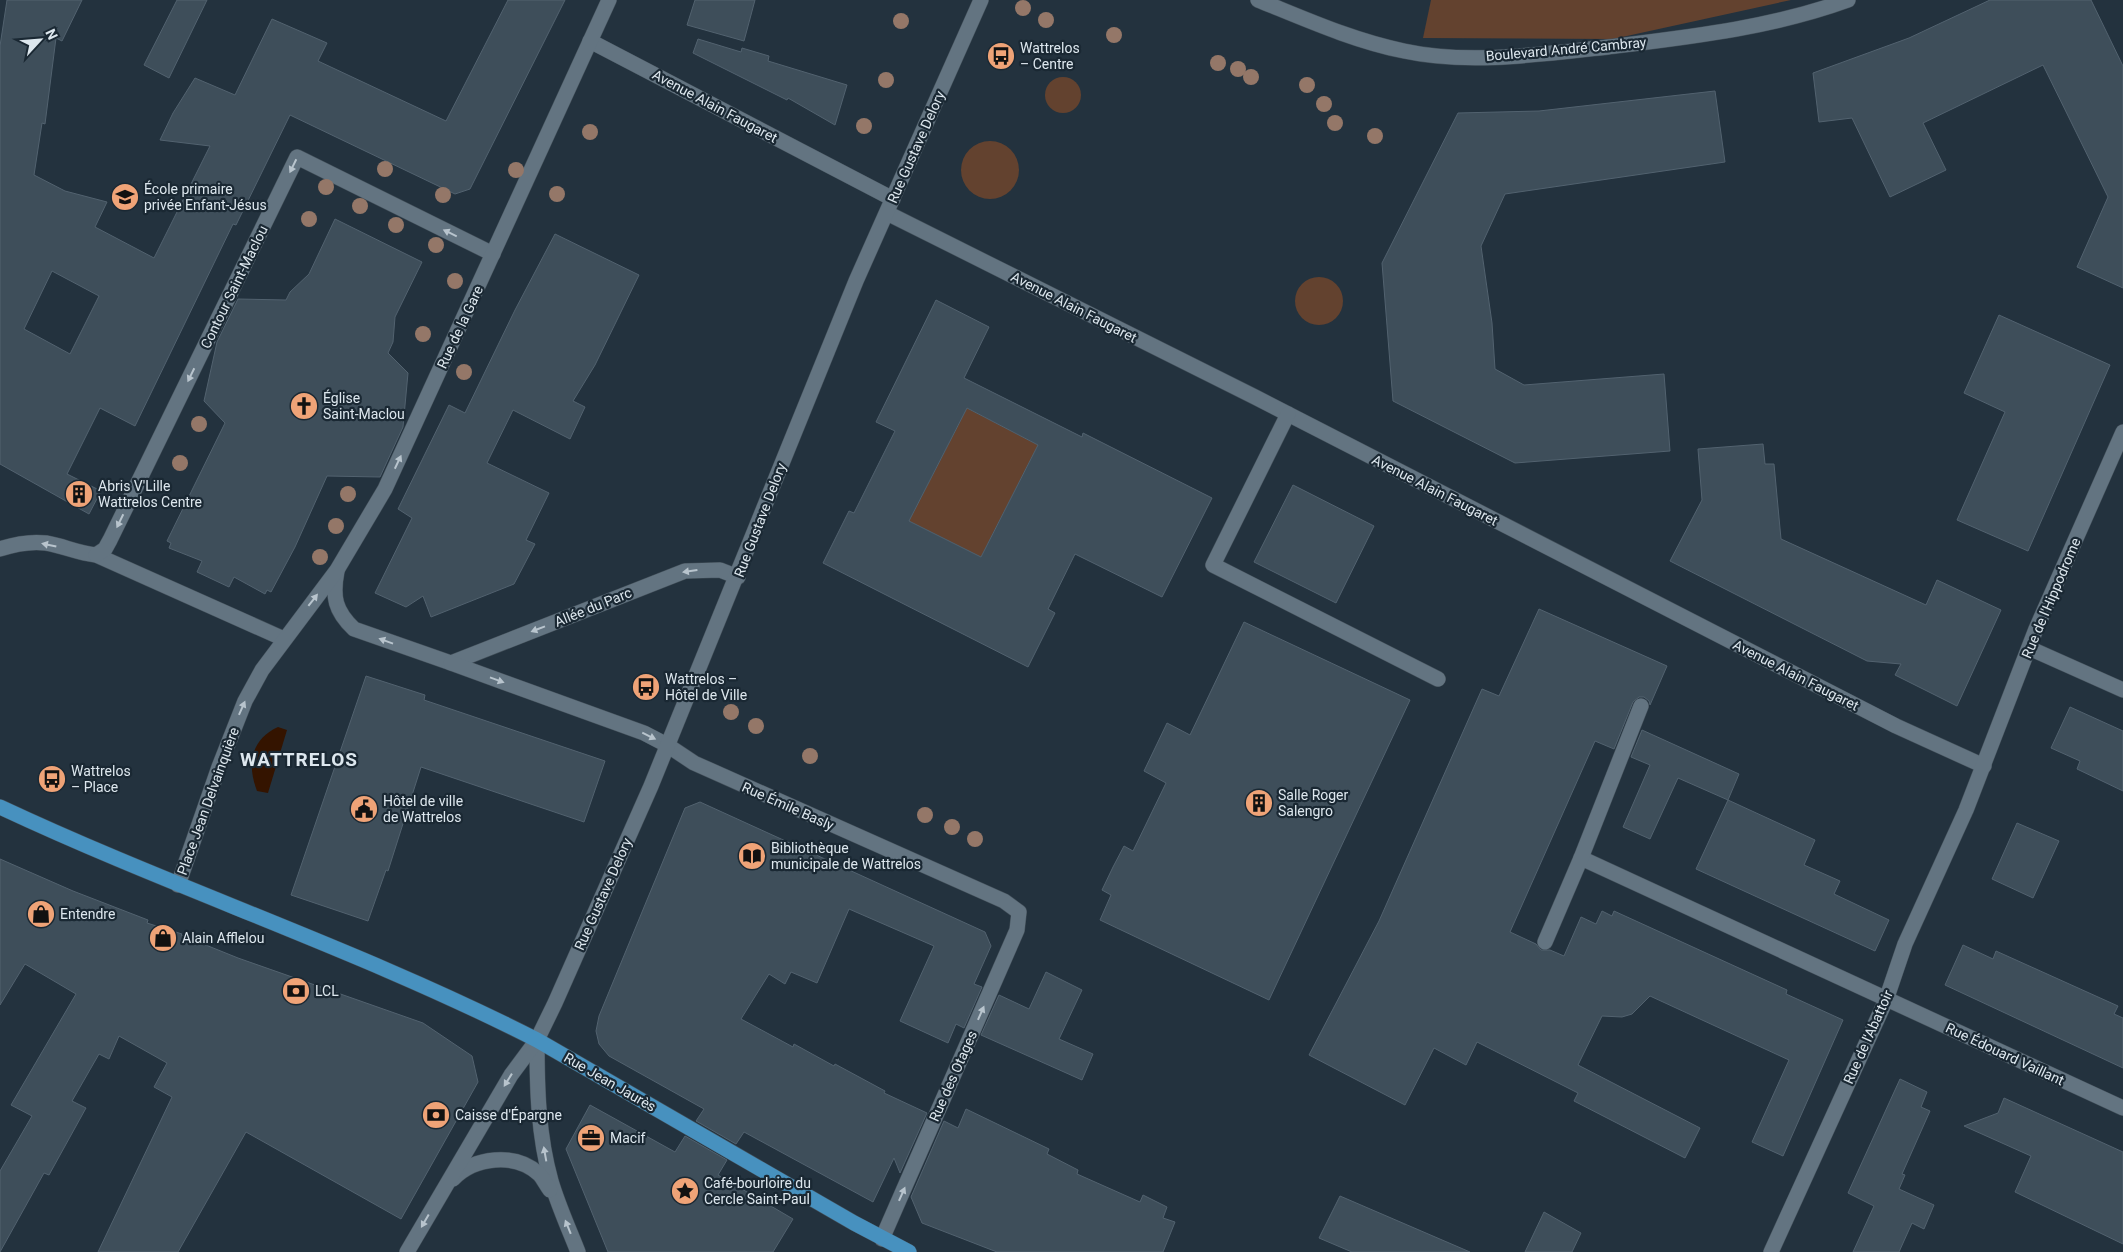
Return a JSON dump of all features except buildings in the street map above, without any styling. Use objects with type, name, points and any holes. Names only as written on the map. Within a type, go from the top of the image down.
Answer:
[{"type":"main road","name":"Place Jean Delvainquière","points":[[0,807],[178,885],[300,935]]},
{"type":"main road","name":"Rue Jean Jaurès","points":[[300,935],[440,993],[537,1040],[909,1252]]},
{"type":"street","name":"Rue de la Gare","points":[[284,639],[337,570],[385,489],[609,0]]},
{"type":"street","name":"Rue Gustave Delory","points":[[537,1040],[648,794],[738,577],[825,355],[981,0]]},
{"type":"street","name":"Boulevard André Cambray","points":[[1258,0],[1341,32],[1404,51],[1478,56],[1562,52],[1726,31],[1820,10],[1848,0]]},
{"type":"street","name":"Avenue Alain Faugaret","points":[[590,41],[890,206],[1288,414],[1896,726],[1984,766]]},
{"type":"street","name":"Contour Saint-Maclou","points":[[96,555],[104,549],[110,540],[297,157],[493,254]]},
{"type":"street","points":[[1288,414],[1213,565],[1438,679]]},
{"type":"street","name":"Rue de l'Hippodrome","points":[[1984,766],[2029,648],[2123,432]]},
{"type":"street","points":[[0,549],[29,542],[48,543],[79,554],[96,555],[284,639]]},
{"type":"street","points":[[337,570],[334,586],[336,605],[342,618],[354,629],[644,733],[667,745]]},
{"type":"street","name":"Allée du Parc","points":[[451,663],[685,571],[720,570],[738,577]]},
{"type":"street","name":"Place Jean Delvainquière","points":[[178,885],[236,722],[262,670],[284,639]]},
{"type":"street","points":[[2029,648],[2123,690]]},
{"type":"street","points":[[1545,942],[1641,706]]},
{"type":"street","name":"Rue Émile Basly","points":[[667,745],[694,763],[1004,901],[1019,912]]},
{"type":"street","name":"Rue de l'Abattoir","points":[[1771,1252],[1886,1000],[1905,944],[1984,766]]},
{"type":"street","name":"Rue Édouard Vaillant","points":[[1580,858],[2123,1108]]},
{"type":"street","name":"Rue des Otages","points":[[882,1238],[1017,930],[1019,912]]},
{"type":"street","points":[[407,1252],[511,1075],[537,1040]]},
{"type":"street","points":[[537,1040],[540,1120],[545,1156],[558,1202],[578,1252]]},
{"type":"street","points":[[443,1189],[460,1171],[477,1163],[494,1159],[512,1161],[526,1166],[539,1174],[558,1202]]},
{"type":"shaded area","points":[[1431,0],[1791,0],[1613,39],[1423,38]]},
{"type":"shaded area","points":[[1063,77],[1070,78],[1076,82],[1080,88],[1080,102],[1076,108],[1070,112],[1063,113],[1056,112],[1050,108],[1046,102],[1045,95],[1046,88],[1050,82],[1056,78]]},
{"type":"shaded area","points":[[984,141],[996,141],[1011,149],[1019,164],[1019,176],[1011,191],[996,199],[984,199],[969,191],[961,176],[961,164],[969,149]]},
{"type":"shaded area","points":[[1314,277],[1324,277],[1333,281],[1339,287],[1342,292],[1342,310],[1333,321],[1324,325],[1314,325],[1305,321],[1299,315],[1295,306],[1295,296],[1299,287],[1305,281]]},
{"type":"shaded area","points":[[967,408],[1038,445],[981,557],[909,521]]},
{"type":"shaded area","points":[[278,727],[287,730],[268,793],[257,791],[252,772],[253,754],[256,746],[262,739]]},
{"type":"place","name":"Wattrelos – Centre","points":[[1001,56]]},
{"type":"place","name":"École primaire privée Enfant-Jésus","points":[[125,197]]},
{"type":"place","name":"Église Saint-Maclou","points":[[304,406]]},
{"type":"place","name":"Abris V'Lille Wattrelos Centre","points":[[79,494]]},
{"type":"place","name":"Wattrelos – Hôtel de Ville","points":[[646,687]]},
{"type":"place","name":"Wattrelos – Place","points":[[52,779]]},
{"type":"place","name":"Salle Roger Salengro","points":[[1259,803]]},
{"type":"place","name":"Hôtel de ville de Wattrelos","points":[[364,809]]},
{"type":"place","name":"Bibliothèque municipale de Wattrelos","points":[[752,856]]},
{"type":"place","name":"Entendre","points":[[41,914]]},
{"type":"place","name":"Alain Afflelou","points":[[163,938]]},
{"type":"place","name":"LCL","points":[[296,991]]},
{"type":"place","name":"Caisse d'Épargne","points":[[436,1115]]},
{"type":"place","name":"Macif","points":[[591,1138]]},
{"type":"place","name":"Café-bourloire du Cercle Saint-Paul","points":[[685,1191]]},
{"type":"district","name":"WATTRELOS","points":[[299,759]]}]
